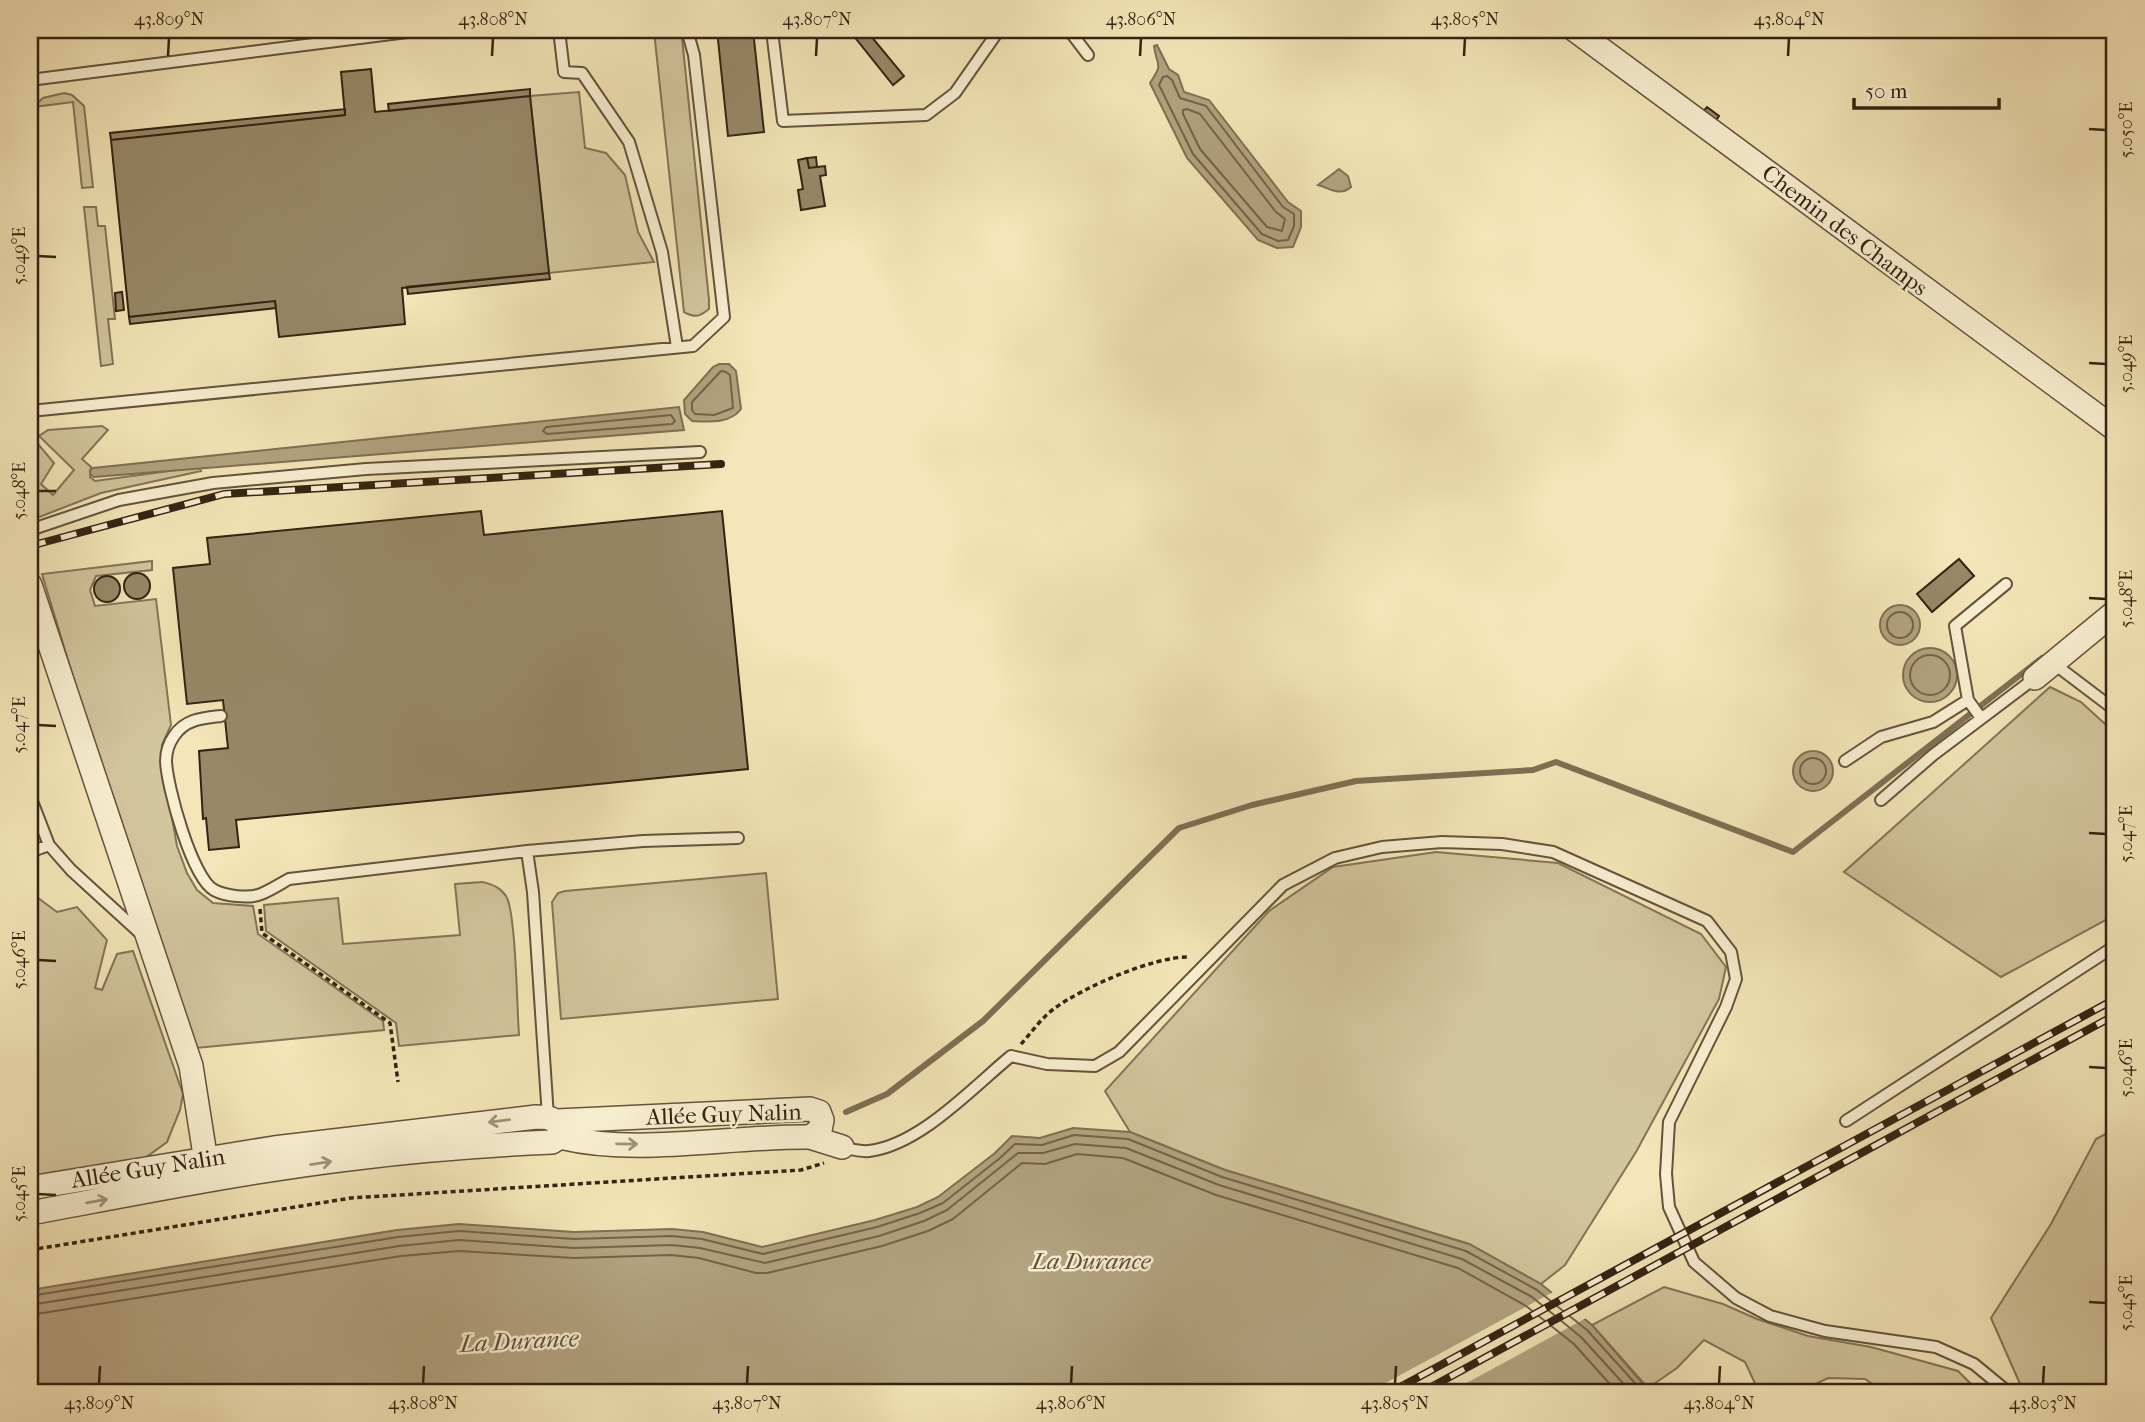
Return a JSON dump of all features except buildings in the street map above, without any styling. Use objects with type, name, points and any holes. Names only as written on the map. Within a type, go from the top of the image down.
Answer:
[{"type":"street","name":"Chemin des Champs","points":[[1575,30],[2115,429]]},
{"type":"street","points":[[30,585],[191,1066],[207,1169]]},
{"type":"street","points":[[2035,678],[2115,612]]},
{"type":"street","name":"Allée Guy Nalin","points":[[30,1188],[443,1148],[552,1142],[555,1125],[585,1143],[657,1144],[810,1137],[835,1155]]},
{"type":"street","name":"Allée Guy Nalin","points":[[30,1213],[207,1169]]},
{"type":"lane","points":[[30,80],[423,30]]},
{"type":"lane","points":[[559,30],[565,72],[582,73],[629,142],[662,252],[677,347]]},
{"type":"lane","points":[[30,411],[693,346],[724,317],[694,55],[687,30]]},
{"type":"lane","points":[[773,39],[783,121],[822,120],[926,115],[955,93],[999,30]]},
{"type":"lane","points":[[1069,30],[1088,55]]},
{"type":"lane","points":[[30,530],[119,500],[213,482],[366,469],[700,452]]},
{"type":"lane","points":[[1981,718],[1968,700],[1955,626],[2006,584]]},
{"type":"lane","points":[[2053,663],[2115,710]]},
{"type":"lane","points":[[1881,800],[1933,755],[2035,678]]},
{"type":"lane","points":[[1845,761],[1881,737],[1933,722],[1968,700]]},
{"type":"lane","points":[[221,716],[196,719],[185,724],[174,736],[166,762],[182,830],[198,873],[207,885],[217,892],[259,895],[289,879],[527,851],[643,841],[738,838]]},
{"type":"lane","points":[[30,796],[49,845],[71,870],[147,940]]},
{"type":"lane","points":[[835,1155],[867,1152],[893,1145],[924,1130],[1011,1056],[1047,1064],[1095,1066],[1119,1052],[1283,885],[1335,858],[1382,847],[1442,842],[1502,844],[1553,852],[1707,921],[1731,952],[1736,979],[1726,1007],[1669,1122],[1666,1174],[1669,1207],[1694,1262],[1736,1298],[1770,1316],[1825,1331],[1936,1347],[1975,1364],[2008,1392]]},
{"type":"lane","points":[[30,852],[49,845]]},
{"type":"lane","points":[[527,851],[555,1125]]},
{"type":"lane","points":[[1846,1121],[2115,946]]},
{"type":"path","points":[[2108,30],[2115,36]]},
{"type":"path","points":[[259,895],[262,933],[390,1023],[398,1082]]},
{"type":"path","points":[[1011,1056],[1053,1009],[1088,990],[1137,967],[1176,957],[1212,958]]},
{"type":"path","points":[[30,1250],[351,1198],[801,1170],[835,1155]]},
{"type":"shaded area","points":[[679,30],[709,300],[709,309],[697,316],[684,312],[654,31]]},
{"type":"shaded area","points":[[579,92],[585,148],[606,153],[625,175],[638,232],[654,262],[549,273],[530,96]]},
{"type":"shaded area","points":[[64,93],[72,95],[84,106],[93,187],[82,188],[73,102],[33,107],[43,98]]},
{"type":"shaded area","points":[[84,207],[96,207],[98,226],[105,226],[115,319],[108,319],[113,364],[101,366]]},
{"type":"shaded area","points":[[102,426],[108,430],[82,459],[91,467],[90,477],[95,481],[199,467],[201,471],[101,493],[34,519],[29,455],[34,439],[54,463],[41,484],[53,495],[74,470],[39,436],[48,430]]},
{"type":"shaded area","points":[[152,561],[152,570],[96,576],[90,590],[95,606],[156,599],[171,725],[162,745],[163,768],[177,846],[187,873],[197,890],[213,903],[253,906],[258,934],[383,1021],[384,1030],[196,1048],[81,703],[42,574]]},
{"type":"shaded area","points":[[2050,687],[2081,702],[2115,733],[2115,915],[2001,977],[1844,872]]},
{"type":"shaded area","points":[[1436,852],[1558,863],[1701,934],[1726,967],[1719,999],[1636,1152],[1565,1265],[1541,1284],[1469,1244],[1225,1170],[1130,1132],[1105,1091],[1269,911],[1333,867]]},
{"type":"shaded area","points":[[766,873],[778,999],[561,1019],[552,902],[558,893]]},
{"type":"shaded area","points":[[483,882],[501,890],[509,905],[514,940],[519,1035],[399,1046],[396,1023],[266,931],[264,905],[338,898],[343,944],[460,935],[455,884]]},
{"type":"shaded area","points":[[30,892],[57,912],[77,907],[107,940],[95,988],[102,990],[117,954],[133,951],[183,1094],[180,1110],[167,1142],[145,1158],[30,1180]]},
{"type":"shaded area","points":[[2115,1129],[2115,1392],[2027,1392],[2020,1384],[1991,1318],[2051,1224],[2096,1139]]},
{"type":"shaded area","points":[[1664,1287],[1723,1304],[1808,1336],[1871,1347],[1958,1371],[1979,1392],[1884,1392],[1865,1379],[1828,1378],[1799,1392],[1759,1392],[1745,1362],[1704,1340],[1677,1368],[1648,1388],[1592,1325]]},
{"type":"water","points":[[1157,45],[1169,69],[1178,75],[1184,92],[1209,100],[1288,202],[1301,211],[1301,227],[1293,247],[1277,248],[1258,240],[1187,158],[1150,83],[1158,68],[1154,46]]},
{"type":"water","points":[[1339,169],[1348,176],[1351,187],[1339,192],[1318,185]]},
{"type":"water","points":[[729,364],[736,371],[741,409],[725,420],[692,421],[685,414],[684,400],[713,367]]},
{"type":"water","points":[[679,407],[684,430],[94,477],[90,474],[93,468]]},
{"type":"water","points":[[1900,605],[1914,611],[1920,625],[1914,639],[1900,645],[1886,639],[1880,625],[1886,611]]},
{"type":"water","points":[[1930,648],[1949,656],[1957,675],[1949,694],[1930,702],[1911,694],[1903,675],[1911,656]]},
{"type":"water","points":[[1813,751],[1827,757],[1833,771],[1827,785],[1813,791],[1799,785],[1793,771],[1799,757]]},
{"type":"water","name":"La Durance","points":[[1073,1128],[1130,1132],[1225,1170],[1469,1244],[1541,1284],[1592,1325],[1650,1392],[30,1392],[30,1290],[397,1230],[459,1224],[574,1232],[672,1229],[703,1232],[762,1247],[917,1207],[938,1197],[995,1153],[1012,1136],[1040,1138]]},
{"type":"water","points":[[1867,1385],[1879,1392],[1817,1392],[1825,1386]]},
{"type":"pier","points":[[1555,1291],[1588,1317],[1450,1392],[1369,1392]]},
{"type":"waterway","points":[[846,1112],[887,1094],[983,1021],[1179,828],[1252,805],[1356,781],[1533,770],[1556,762],[1793,852],[2042,658]]},
{"type":"railway","points":[[30,546],[224,494],[721,464]]},
{"type":"railway","points":[[1391,1392],[2115,999]]},
{"type":"railway","points":[[1422,1392],[2115,1015]]}]
